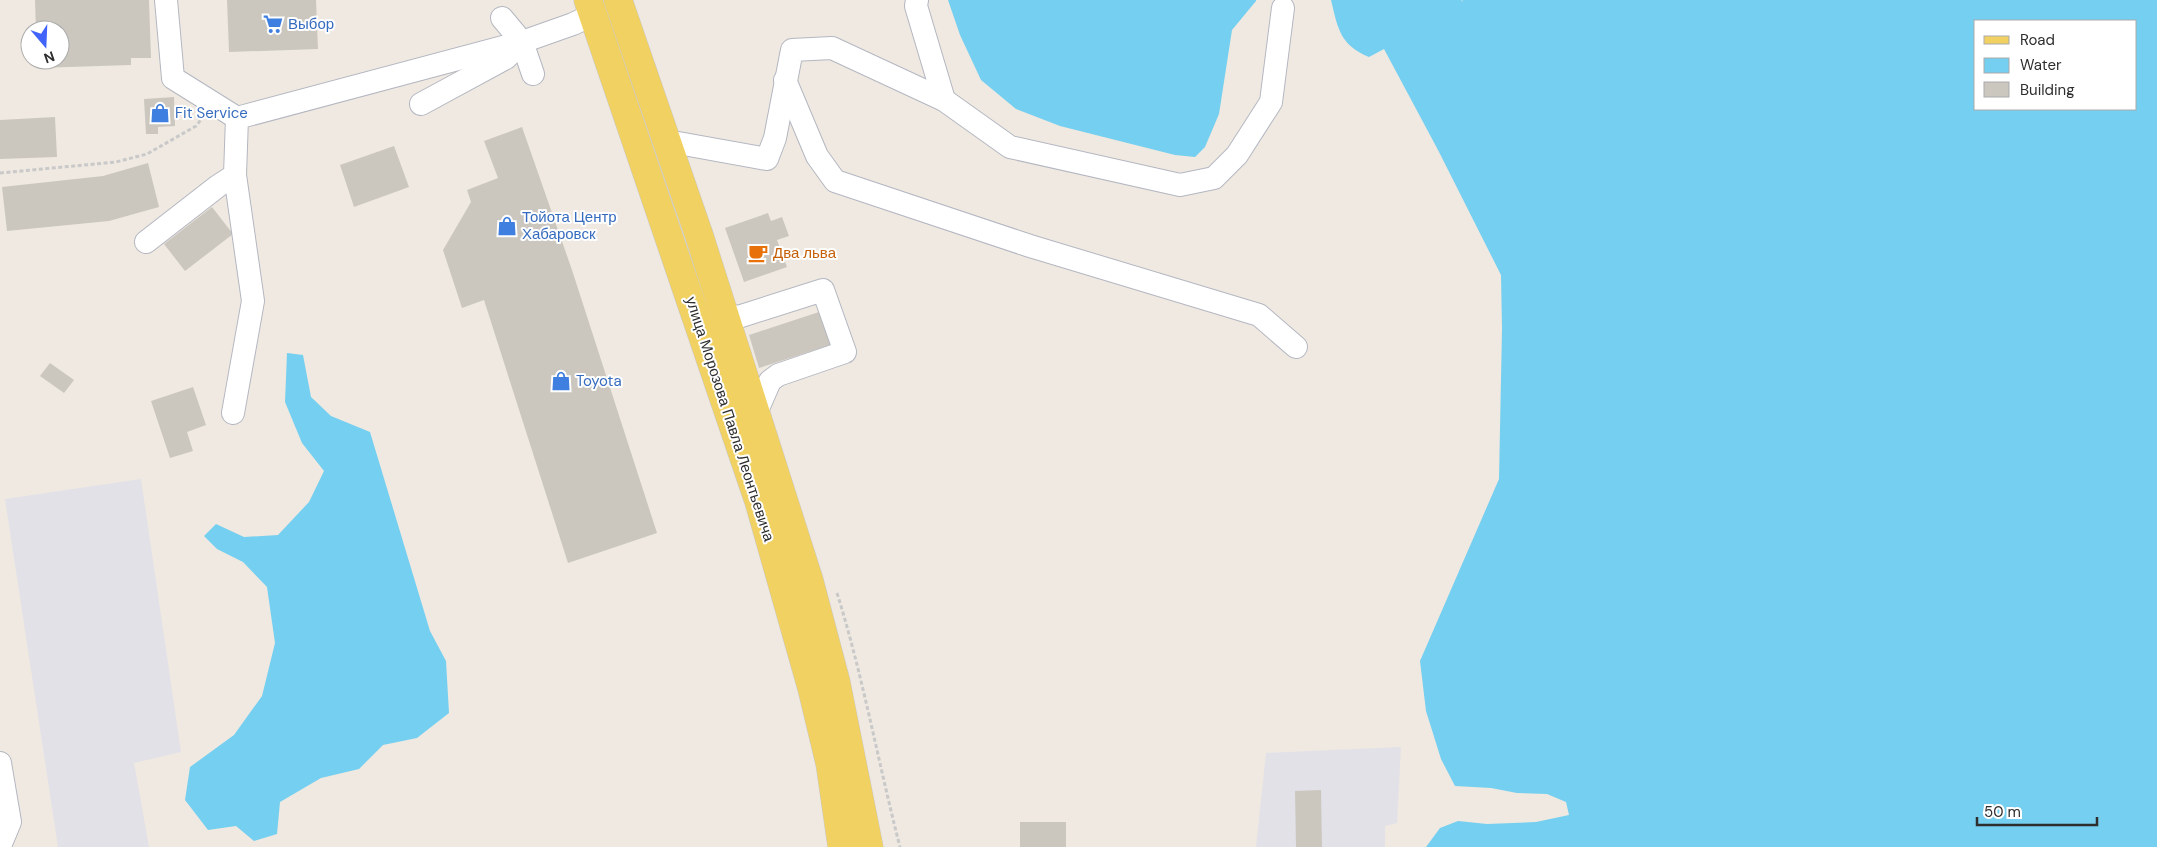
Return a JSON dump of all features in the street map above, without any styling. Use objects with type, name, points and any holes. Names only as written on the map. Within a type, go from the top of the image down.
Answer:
[{"type":"main road","name":"улица Морозова Павла Леонтьевича","points":[[618,0],[723,309],[809,580],[824,633],[849,738],[869,847]]},
{"type":"main road","name":"улица Морозова Павла Леонтьевича","points":[[591,7],[759,502],[812,689],[830,764],[842,847]]},
{"type":"street","points":[[166,0],[173,78],[237,118],[522,42],[573,24],[591,7]]},
{"type":"street","points":[[917,0],[916,6],[944,100]]},
{"type":"street","points":[[667,141],[767,159],[775,138],[792,50],[832,48],[944,100],[1010,147],[1180,185],[1214,178],[1237,155],[1271,102],[1283,8]]},
{"type":"street","points":[[502,18],[522,42],[533,74]]},
{"type":"street","points":[[421,104],[506,58],[522,42]]},
{"type":"street","points":[[785,80],[817,156],[835,181],[1030,246],[1259,315],[1296,346]]},
{"type":"street","points":[[233,413],[253,300],[235,175],[237,118]]},
{"type":"street","points":[[146,242],[235,175]]},
{"type":"street","points":[[723,309],[735,318],[823,290],[844,352],[778,375],[770,381],[756,413]]},
{"type":"street","points":[[0,763],[2,787],[10,822],[0,846]]},
{"type":"path","points":[[0,174],[116,162],[147,154],[196,126],[208,110]]},
{"type":"shaded area","points":[[141,479],[181,752],[134,763],[149,847],[58,847],[5,499]]},
{"type":"shaded area","points":[[1401,747],[1397,823],[1385,826],[1385,847],[1256,847],[1266,753]]},
{"type":"water","points":[[948,0],[1256,1],[1232,30],[1219,114],[1205,147],[1195,157],[1175,155],[1060,126],[1016,109],[981,80],[960,35]]},
{"type":"water","points":[[1331,0],[1461,0],[1463,2],[1462,0],[2157,0],[2157,847],[1426,847],[1440,828],[1458,821],[1487,824],[1536,822],[1569,815],[1566,802],[1547,794],[1517,793],[1491,788],[1455,786],[1441,759],[1426,711],[1420,661],[1499,479],[1502,329],[1501,275],[1438,150],[1384,49],[1369,57],[1352,47],[1338,28]]},
{"type":"water","points":[[287,353],[303,355],[311,397],[331,416],[370,432],[430,631],[446,661],[449,713],[417,738],[383,745],[359,769],[321,778],[280,802],[277,834],[254,841],[236,826],[208,830],[185,800],[190,767],[234,735],[262,696],[275,643],[267,587],[243,562],[217,549],[204,536],[216,524],[244,537],[278,535],[309,502],[324,471],[302,443],[285,402]]},
{"type":"building","points":[[35,0],[149,0],[151,58],[131,58],[131,65],[70,67],[70,20],[36,20]]},
{"type":"building","name":"Выбор","points":[[227,0],[316,0],[318,49],[229,52]]},
{"type":"building","points":[[174,97],[175,126],[158,127],[158,134],[146,134],[144,99]]},
{"type":"building","points":[[55,117],[57,157],[0,159],[0,120]]},
{"type":"building","points":[[522,127],[572,270],[657,533],[568,563],[484,300],[462,308],[443,250],[471,202],[467,190],[498,178],[484,141]]},
{"type":"building","points":[[394,146],[409,187],[354,207],[340,165]]},
{"type":"building","points":[[148,163],[159,207],[109,221],[7,231],[2,187],[103,176]]},
{"type":"building","points":[[212,207],[233,234],[185,271],[164,244]]},
{"type":"building","name":"Два льва","points":[[768,213],[771,221],[782,217],[789,236],[777,240],[787,267],[744,282],[725,228]]},
{"type":"building","points":[[822,311],[833,344],[759,368],[749,335]]},
{"type":"building","points":[[50,363],[74,380],[64,393],[40,376]]},
{"type":"building","points":[[193,387],[206,425],[187,432],[193,451],[170,458],[151,401]]},
{"type":"building","points":[[1321,790],[1322,847],[1296,847],[1295,791]]},
{"type":"building","points":[[1020,822],[1066,822],[1066,847],[1020,847]]},
{"type":"place","name":"Выбор","points":[[273,24]]},
{"type":"place","name":"Fit Service","points":[[160,113]]},
{"type":"place","name":"Тойота Центр Хабаровск","points":[[507,226]]},
{"type":"place","name":"Два льва","points":[[758,253]]},
{"type":"place","name":"Toyota","points":[[561,381]]}]
